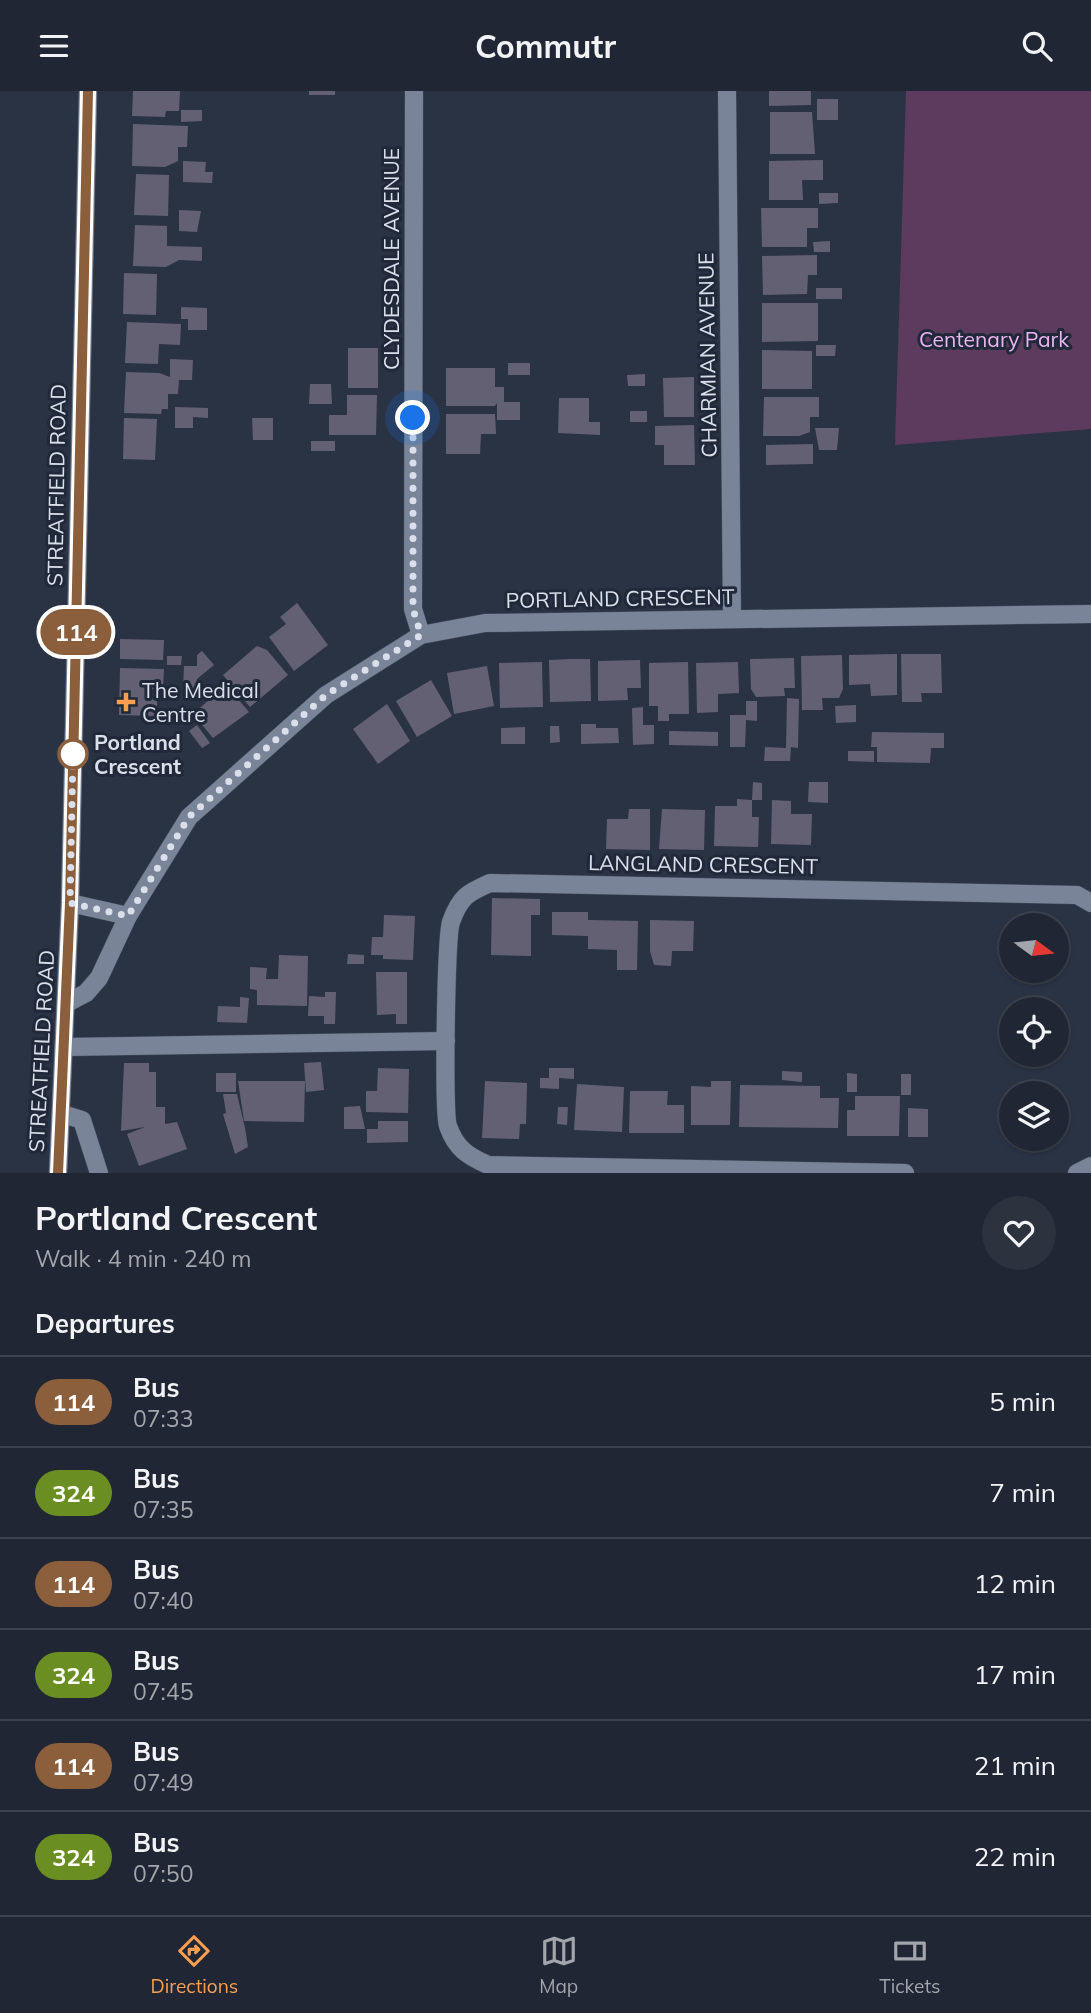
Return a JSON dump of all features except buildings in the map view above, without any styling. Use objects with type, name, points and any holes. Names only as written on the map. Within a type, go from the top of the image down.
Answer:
[{"type":"street","name":"STREATFIELD ROAD","points":[[58,1173],[63,1114],[70,903],[88,91]]},
{"type":"street","name":"CLYDESDALE AVENUE","points":[[414,91],[413,609],[421,635]]},
{"type":"street","name":"CHARMIAN AVENUE","points":[[727,91],[732,618]]},
{"type":"street","name":"PORTLAND CRESCENT","points":[[67,1003],[86,993],[99,978],[128,916],[189,817],[326,695],[421,635],[485,623],[1091,614]]},
{"type":"street","name":"LANGLAND CRESCENT","points":[[905,1173],[488,1165],[462,1153],[447,1124],[446,1041],[450,925],[464,895],[490,883],[1077,895],[1091,903]]},
{"type":"street","points":[[70,903],[128,916]]},
{"type":"street","points":[[65,1047],[446,1041]]},
{"type":"street","points":[[63,1114],[82,1120],[99,1173]]},
{"type":"street","points":[[1077,1173],[1091,1166]]},
{"type":"green space","name":"Centenary Park","points":[[906,91],[1091,91],[1091,429],[895,445]]},
{"type":"bus line","name":"114","points":[[58,1173],[63,1114],[70,903],[88,91]]},
{"type":"place","name":"The Medical Centre","points":[[126,702]]},
{"type":"place","name":"Portland Crescent","points":[[73,754]]},
{"type":"route","points":[[73,754],[70,903],[128,916],[189,817],[326,695],[421,635],[413,609],[413,418]]}]
